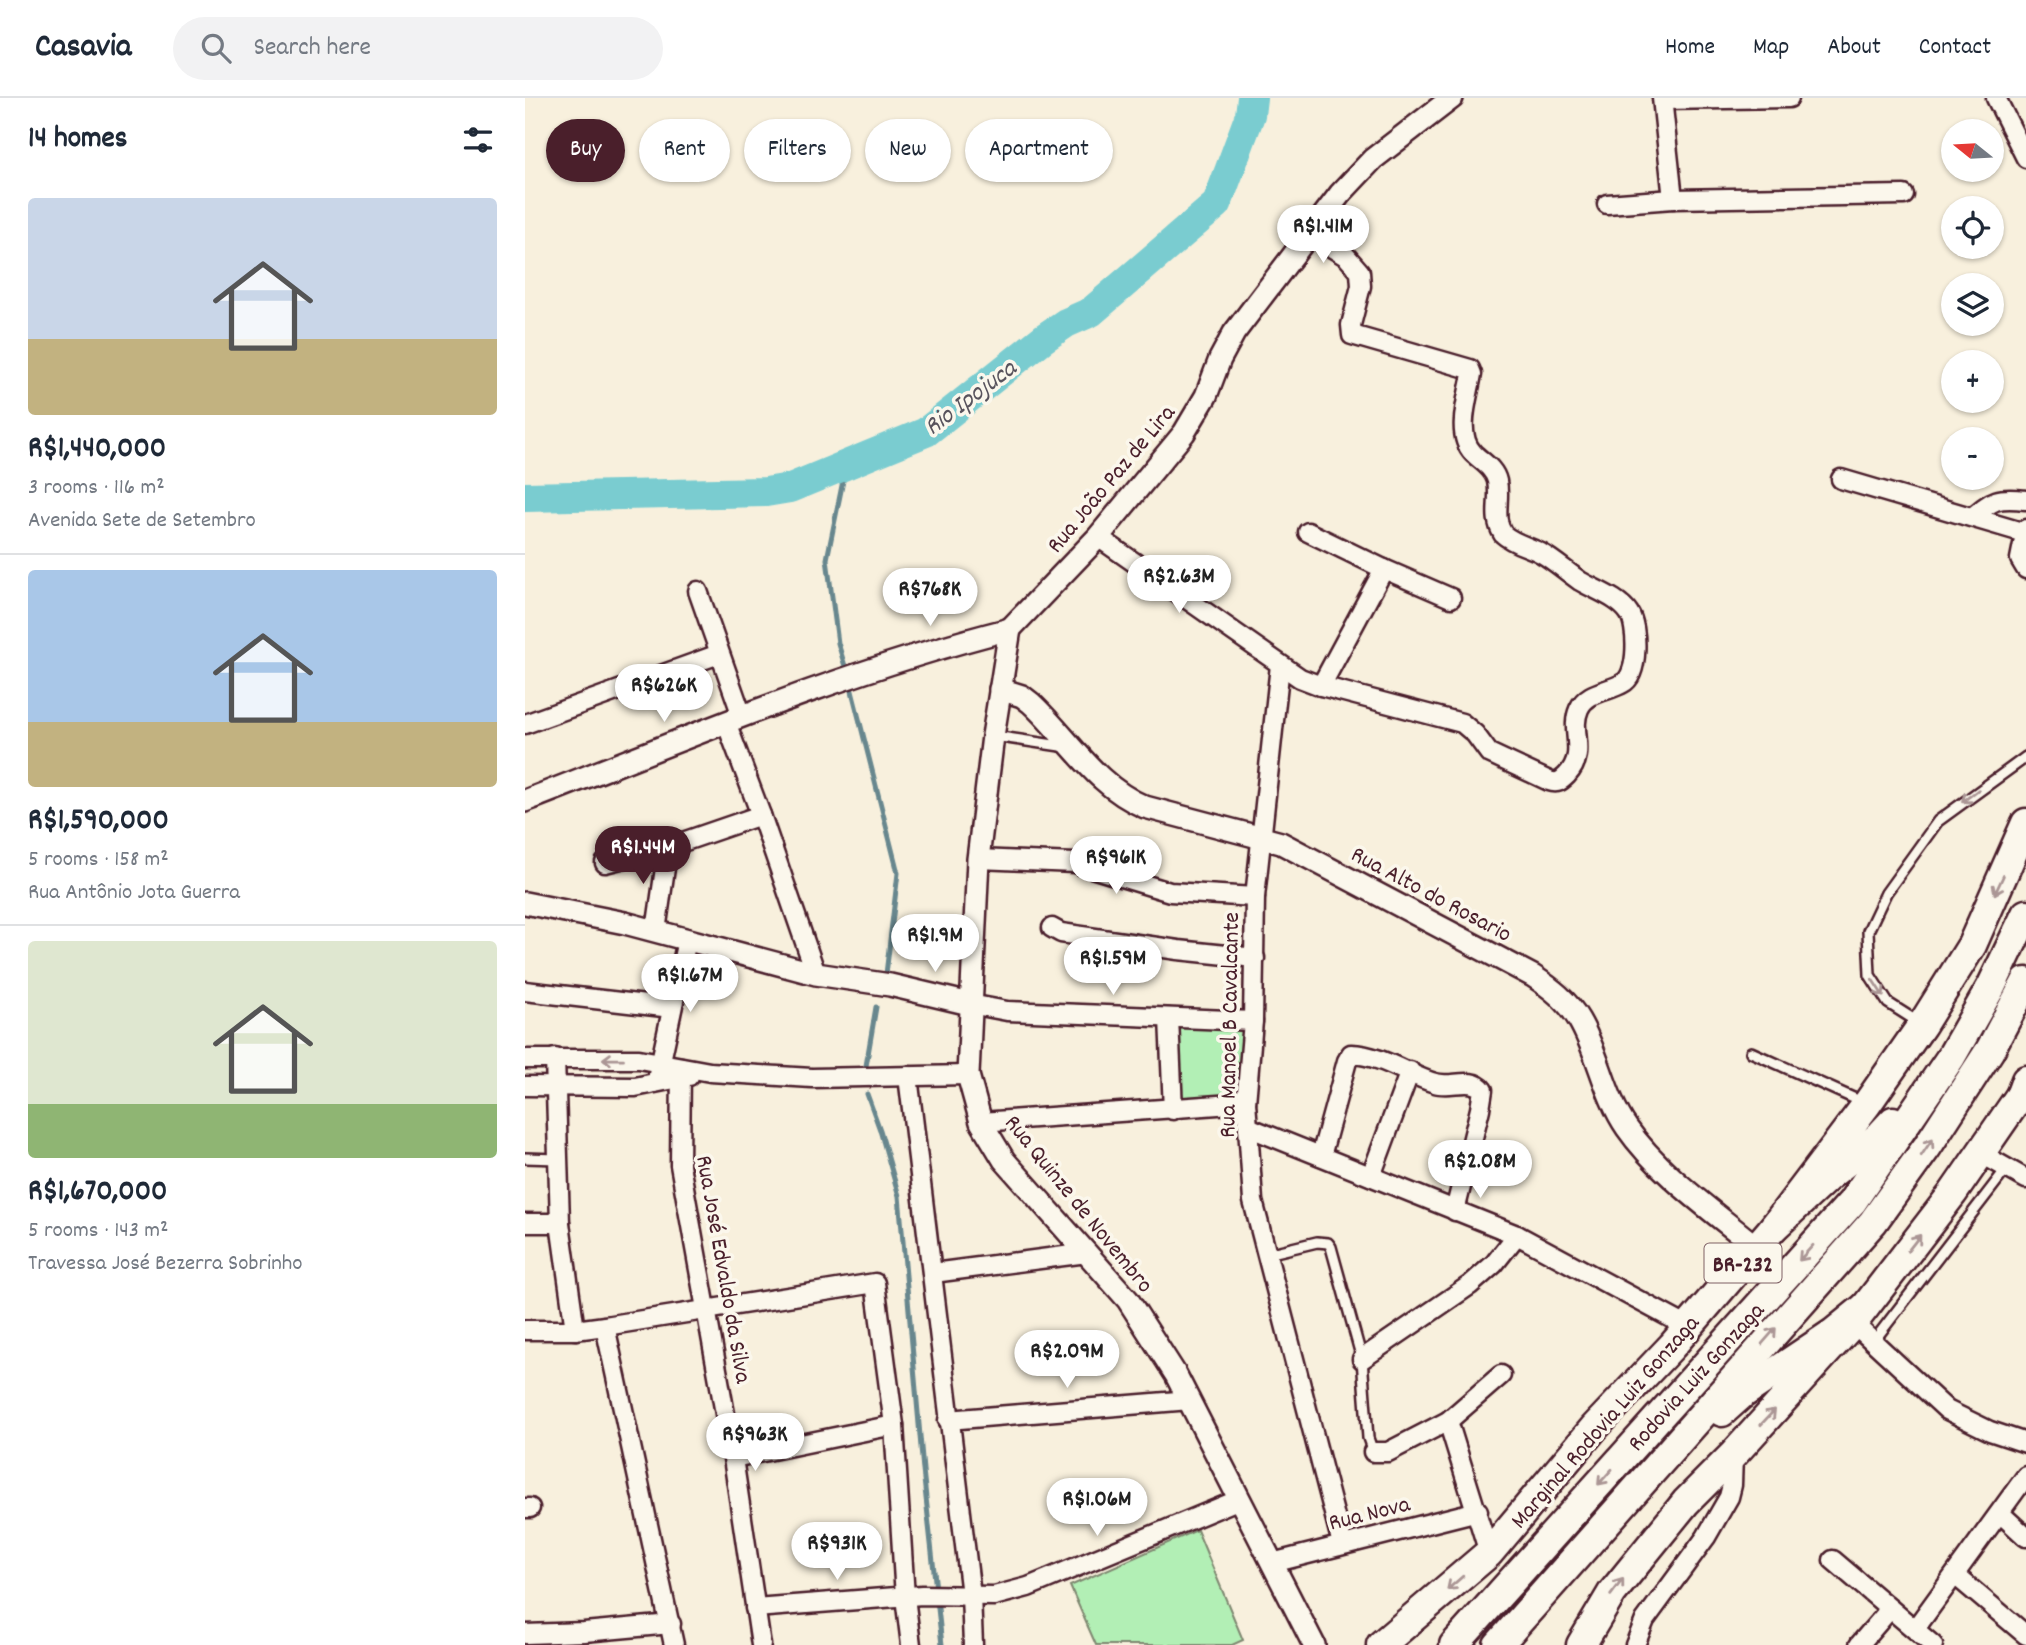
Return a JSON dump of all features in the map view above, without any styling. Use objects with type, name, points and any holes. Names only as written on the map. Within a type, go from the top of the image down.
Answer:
[{"type":"main road","name":"Marginal Rodovia Luiz Gonzaga","points":[[1381,1645],[1489,1553],[1594,1428],[1688,1327],[1765,1238],[1867,1104],[1922,1026],[1972,945],[2026,822]]},
{"type":"main road","points":[[1765,1238],[1830,1175],[1878,1137],[1899,1114],[2026,913]]},
{"type":"main road","name":"Rodovia Luiz Gonzaga","points":[[1454,1645],[1852,1202],[1951,1057],[1991,987],[2026,913]]},
{"type":"main road","name":"Rodovia Luiz Gonzaga","points":[[1498,1645],[1873,1222],[1927,1147],[1990,1051],[2026,982]]},
{"type":"main road","points":[[1581,1645],[1612,1593],[1686,1502],[1864,1324],[2024,1089]]},
{"type":"main road","points":[[1594,1536],[1658,1479],[1741,1395],[1833,1333],[1864,1324]]},
{"type":"street","name":"Rua João Paz de Lira","points":[[1010,629],[1098,537],[1195,417],[1234,333],[1340,194],[1373,159],[1452,98]]},
{"type":"street","points":[[1673,199],[1662,99],[1789,98]]},
{"type":"street","points":[[1996,98],[2026,158]]},
{"type":"street","points":[[1608,204],[1673,199],[1904,195]]},
{"type":"street","points":[[1098,537],[1300,678],[1462,723],[1475,734],[1489,753],[1556,783],[1573,769],[1579,745],[1577,712],[1582,703],[1607,688],[1625,683],[1630,677],[1635,646],[1633,621],[1618,603],[1578,580],[1541,553],[1503,534],[1496,513],[1498,483],[1494,472],[1469,448],[1464,439],[1464,421],[1472,374],[1470,369],[1357,338],[1350,331],[1361,286],[1360,272],[1347,257],[1310,234]]},
{"type":"street","points":[[1841,479],[2025,531],[2020,559],[2026,569]]},
{"type":"street","points":[[1972,517],[2003,497],[2026,500]]},
{"type":"street","points":[[1308,531],[1384,569],[1451,598]]},
{"type":"street","points":[[1321,686],[1384,569]]},
{"type":"street","points":[[698,590],[719,654],[761,815],[816,974]]},
{"type":"street","points":[[525,801],[818,687],[939,647],[1010,629]]},
{"type":"street","name":"Rua Quinze de Novembro","points":[[1010,629],[978,859],[969,1004],[968,1075],[981,1122],[1004,1160],[1128,1300],[1189,1399],[1314,1645]]},
{"type":"street","points":[[525,724],[719,654]]},
{"type":"street","name":"Rua Manoel B Cavalcante","points":[[1280,665],[1255,897],[1253,1021],[1246,1103],[1253,1201],[1342,1544]]},
{"type":"street","name":"Rua Alto do Rosario","points":[[1000,689],[1022,696],[1031,703],[1097,775],[1131,801],[1145,807],[1261,836],[1300,852],[1548,986],[1565,1000],[1580,1020],[1610,1099],[1638,1143],[1657,1163],[1765,1238]]},
{"type":"street","points":[[605,863],[668,847],[761,815]]},
{"type":"street","points":[[656,932],[668,847]]},
{"type":"street","points":[[978,859],[1067,862],[1170,892],[1255,897]]},
{"type":"street","points":[[525,902],[656,932],[816,974],[890,985],[1007,1011],[1253,1021]]},
{"type":"street","points":[[1052,928],[1061,933],[1255,958]]},
{"type":"street","points":[[658,1082],[659,1063],[687,940]]},
{"type":"street","points":[[525,991],[672,1008]]},
{"type":"street","points":[[1169,1018],[1173,1110]]},
{"type":"street","points":[[1321,1156],[1344,1070],[1352,1054],[1410,1071],[1437,1084],[1474,1084],[1483,1090],[1455,1211]]},
{"type":"street","points":[[555,1058],[560,1223],[575,1330]]},
{"type":"street","points":[[525,1059],[639,1059],[659,1063],[680,1072],[813,1078],[968,1075]]},
{"type":"street","points":[[1371,1176],[1410,1071]]},
{"type":"street","points":[[525,1086],[635,1087],[658,1082],[680,1072]]},
{"type":"street","name":"Rua José Edvaldo da Silva","points":[[680,1072],[680,1165],[733,1458],[761,1645]]},
{"type":"street","points":[[908,1076],[949,1420],[964,1595],[973,1645]]},
{"type":"street","points":[[981,1122],[1246,1103]]},
{"type":"street","points":[[1248,1127],[1517,1235],[1688,1327]]},
{"type":"street","points":[[1980,1153],[2026,1179]]},
{"type":"street","points":[[525,1223],[560,1223]]},
{"type":"street","points":[[1362,1359],[1470,1285],[1493,1265],[1517,1235]]},
{"type":"street","points":[[933,1273],[1087,1254]]},
{"type":"street","points":[[525,1329],[575,1330],[875,1283],[914,1596],[911,1645]]},
{"type":"street","points":[[1864,1324],[1947,1410],[1990,1431],[2026,1443]]},
{"type":"street","points":[[605,1326],[674,1645]]},
{"type":"street","points":[[1373,1452],[1388,1452],[1448,1421],[1501,1375]]},
{"type":"street","points":[[949,1420],[1189,1399]]},
{"type":"street","points":[[1448,1421],[1489,1553]]},
{"type":"street","points":[[733,1458],[894,1424]]},
{"type":"street","points":[[1635,1645],[1646,1620],[1706,1537],[1729,1497],[1733,1485],[1733,1455]]},
{"type":"street","points":[[1915,1629],[2026,1476]]},
{"type":"street","points":[[755,1608],[914,1596],[994,1596],[1028,1587],[1241,1500]]},
{"type":"street","name":"Rua Nova","points":[[1272,1563],[1478,1511]]},
{"type":"street","points":[[2000,1513],[2026,1536]]},
{"type":"street","points":[[1833,1560],[1933,1645]]},
{"type":"street","points":[[1955,1575],[2026,1634]]},
{"type":"street","points":[[1859,1645],[1890,1609]]},
{"type":"street","points":[[525,1634],[585,1639],[671,1624]]},
{"type":"street","points":[[2021,1645],[2026,1641]]},
{"type":"lane","points":[[993,736],[1071,747]]},
{"type":"lane","points":[[1922,1026],[1888,1003],[1870,975],[1868,931],[1887,893],[1938,821],[2026,757]]},
{"type":"lane","points":[[1751,1052],[1867,1104]]},
{"type":"lane","points":[[525,1158],[558,1159]]},
{"type":"lane","points":[[1864,1324],[2007,1168]]},
{"type":"lane","points":[[1267,1254],[1317,1242],[1328,1242],[1362,1359],[1368,1438],[1373,1452]]},
{"type":"green space","points":[[1174,1021],[1249,1024],[1244,1100],[1180,1104]]},
{"type":"green space","points":[[1197,1530],[1243,1640],[1232,1645],[1096,1645],[1070,1586]]},
{"type":"waterway","name":"Rio Ipojuca","points":[[525,497],[766,492],[790,488],[926,432],[1044,338],[1066,323],[1091,312],[1217,204],[1250,115],[1252,98]]},
{"type":"waterway","points":[[846,466],[827,559],[838,643],[847,673]]},
{"type":"waterway","points":[[850,683],[898,873],[886,974]]},
{"type":"waterway","points":[[866,1066],[876,1007]]},
{"type":"waterway","points":[[867,1094],[899,1196],[923,1470],[942,1645]]}]
